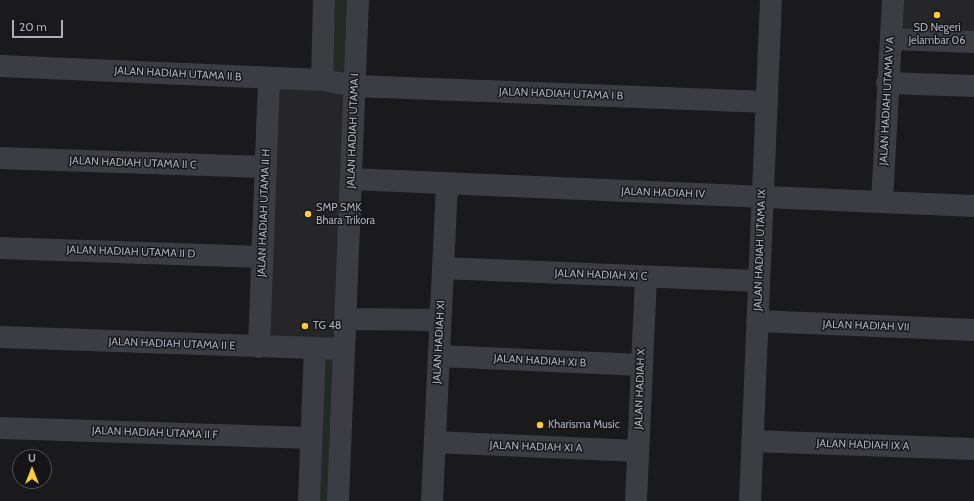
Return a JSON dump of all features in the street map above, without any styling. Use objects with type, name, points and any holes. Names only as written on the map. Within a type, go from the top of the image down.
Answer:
[{"type":"street","points":[[322,80],[324,0]]},
{"type":"street","name":"JALAN HADIAH UTAMA I","points":[[338,501],[358,0]]},
{"type":"street","name":"JALAN HADIAH UTAMA IX","points":[[750,501],[758,281],[771,0]]},
{"type":"street","name":"JALAN HADIAH UTAMA V A","points":[[882,202],[887,83],[893,0]]},
{"type":"street","points":[[891,39],[974,42]]},
{"type":"street","name":"JALAN HADIAH UTAMA II B","points":[[0,66],[322,80],[355,86]]},
{"type":"street","name":"JALAN HADIAH UTAMA II H","points":[[259,347],[269,78]]},
{"type":"street","points":[[887,83],[974,86]]},
{"type":"street","name":"JALAN HADIAH UTAMA I B","points":[[355,86],[767,102]]},
{"type":"street","name":"JALAN HADIAH UTAMA II C","points":[[0,158],[265,167]]},
{"type":"street","name":"JALAN HADIAH IV","points":[[351,179],[974,206]]},
{"type":"street","name":"JALAN HADIAH XI","points":[[432,501],[447,184]]},
{"type":"street","name":"JALAN HADIAH UTAMA II D","points":[[0,248],[262,257]]},
{"type":"street","name":"JALAN HADIAH XI C","points":[[443,268],[758,281]]},
{"type":"street","name":"JALAN HADIAH X","points":[[636,501],[646,277]]},
{"type":"street","points":[[346,319],[440,320]]},
{"type":"street","name":"JALAN HADIAH VII","points":[[757,321],[974,330]]},
{"type":"street","name":"JALAN HADIAH UTAMA II E","points":[[0,337],[344,349]]},
{"type":"street","points":[[309,501],[314,348]]},
{"type":"street","name":"JALAN HADIAH XI B","points":[[439,356],[641,365]]},
{"type":"street","name":"JALAN HADIAH UTAMA II F","points":[[0,428],[311,438]]},
{"type":"street","name":"JALAN HADIAH IX A","points":[[752,441],[974,448]]},
{"type":"street","name":"JALAN HADIAH XI A","points":[[434,442],[638,451]]},
{"type":"shaded area","points":[[328,0],[354,0],[351,78],[325,72]]},
{"type":"shaded area","name":"SD Negeri Jelambar 06","points":[[901,0],[974,0],[974,33],[900,29]]},
{"type":"shaded area","name":"SMP SMK Bhara Trikora","points":[[277,85],[347,88],[339,341],[269,340]]},
{"type":"shaded area","points":[[320,354],[339,354],[334,501],[315,501]]},
{"type":"place","name":"SD Negeri Jelambar 06","points":[[937,15]]},
{"type":"place","name":"SMP SMK Bhara Trikora","points":[[308,214]]},
{"type":"place","name":"TG 48","points":[[305,326]]},
{"type":"place","name":"Kharisma Music","points":[[540,425]]}]
